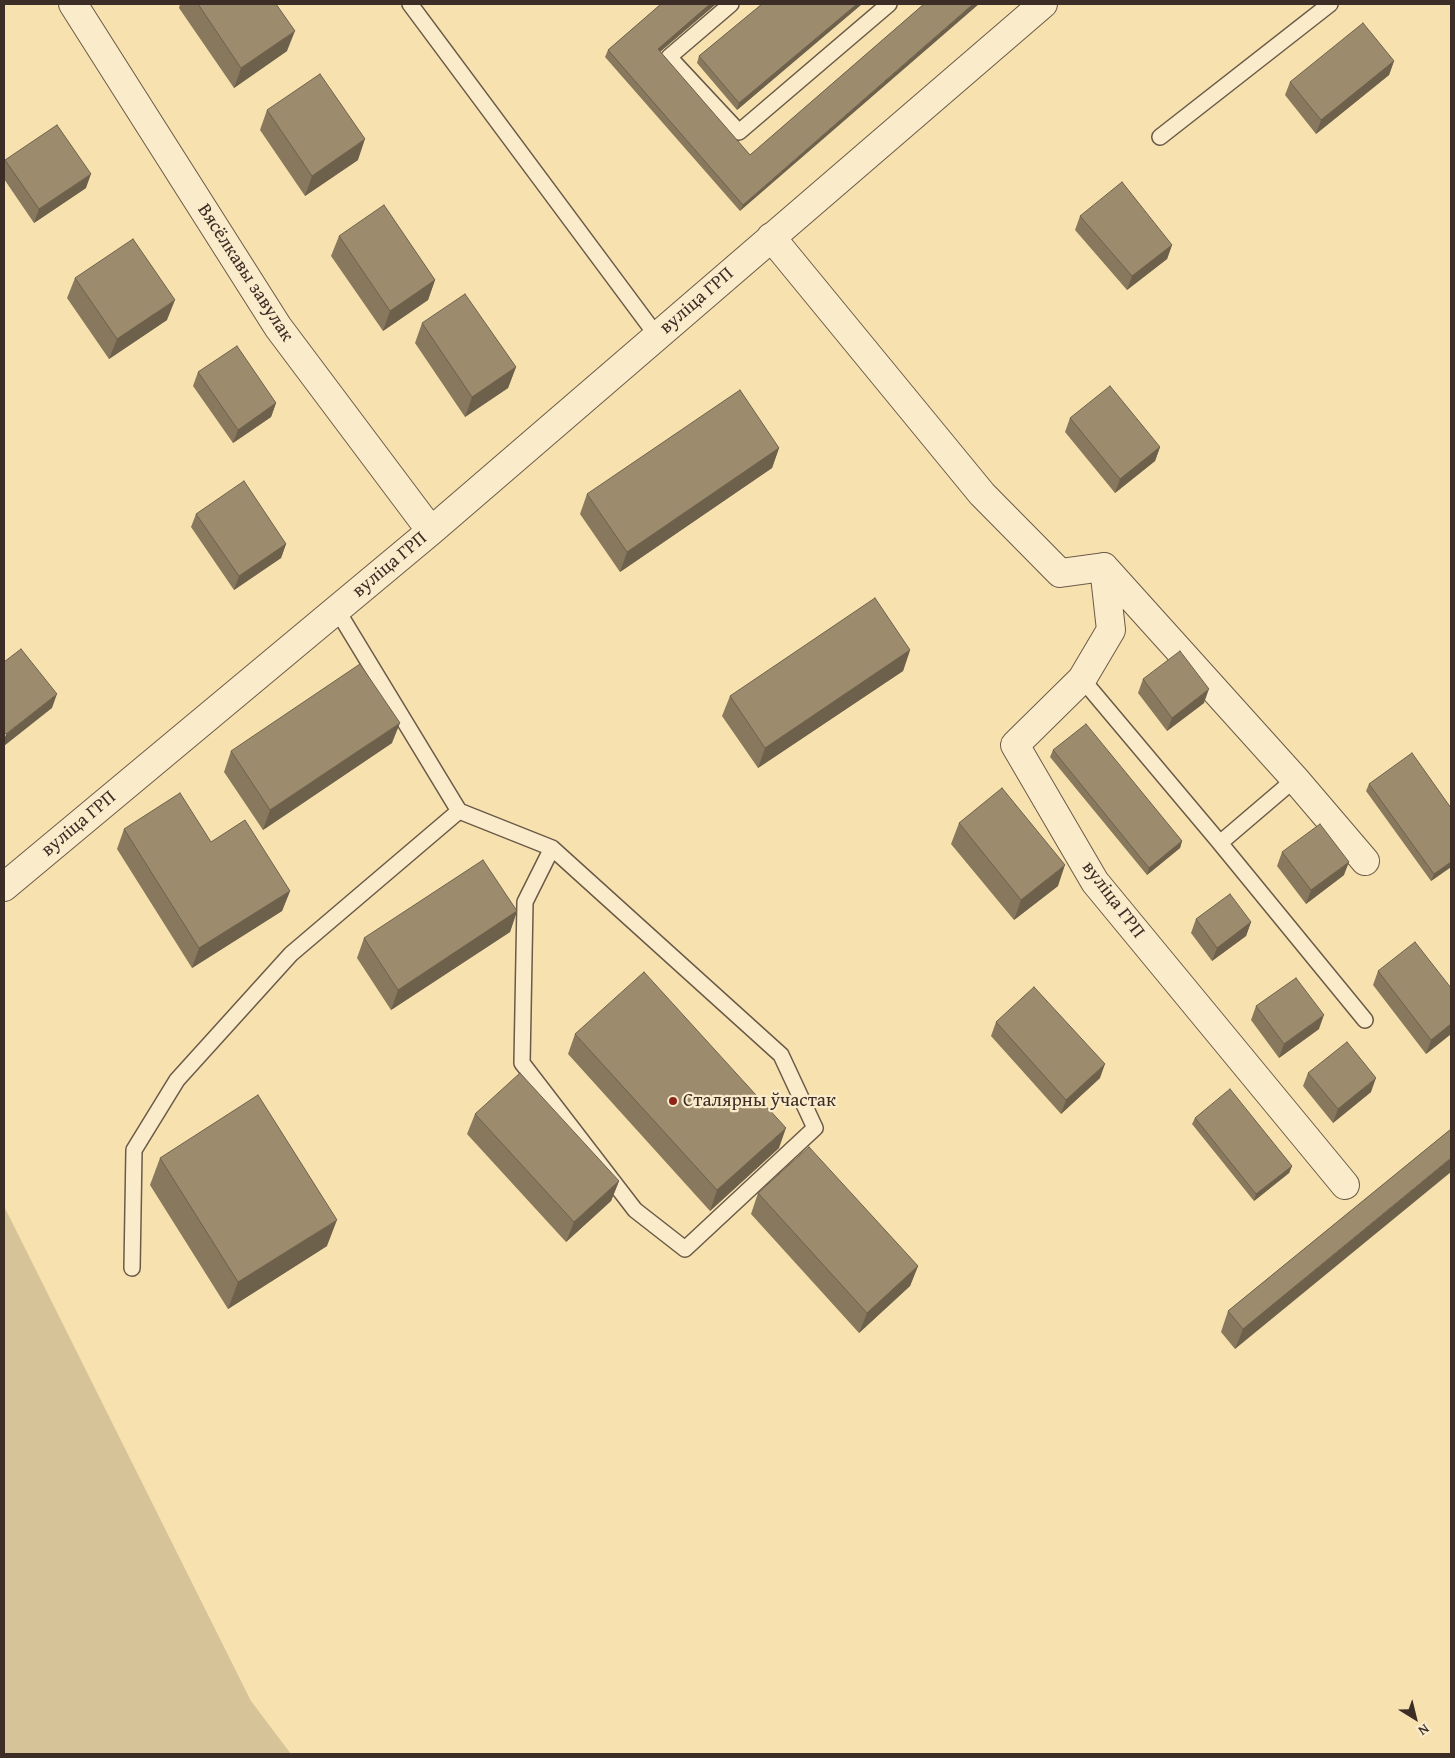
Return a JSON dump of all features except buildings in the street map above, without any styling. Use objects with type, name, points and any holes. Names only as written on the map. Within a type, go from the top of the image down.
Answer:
[{"type":"street","name":"Вясёлкавы завулак","points":[[73,4],[278,327],[431,531]]},
{"type":"street","name":"вуліца ГРП","points":[[4,887],[431,531],[1043,4]]},
{"type":"street","points":[[771,238],[982,494],[1060,573],[1104,566],[1295,779],[1365,861]]},
{"type":"street","name":"вуліца ГРП","points":[[1104,566],[1111,630],[1082,679],[1015,745],[1095,882],[1345,1185]]},
{"type":"lane","points":[[410,4],[657,336]]},
{"type":"lane","points":[[731,4],[669,57],[739,132],[889,4]]},
{"type":"lane","points":[[1160,137],[1330,4]]},
{"type":"lane","points":[[337,610],[459,811],[552,848],[781,1055],[815,1128],[685,1249],[635,1210],[522,1063],[525,902],[552,848]]},
{"type":"lane","points":[[1082,679],[1366,1020]]},
{"type":"lane","points":[[1220,843],[1295,779]]},
{"type":"lane","points":[[132,1268],[134,1150],[177,1080],[291,954],[459,811]]},
{"type":"shaded area","points":[[4,1206],[251,1701],[291,1754],[4,1754]]},
{"type":"place","name":"Сталярны ўчастак","points":[[673,1101]]}]
